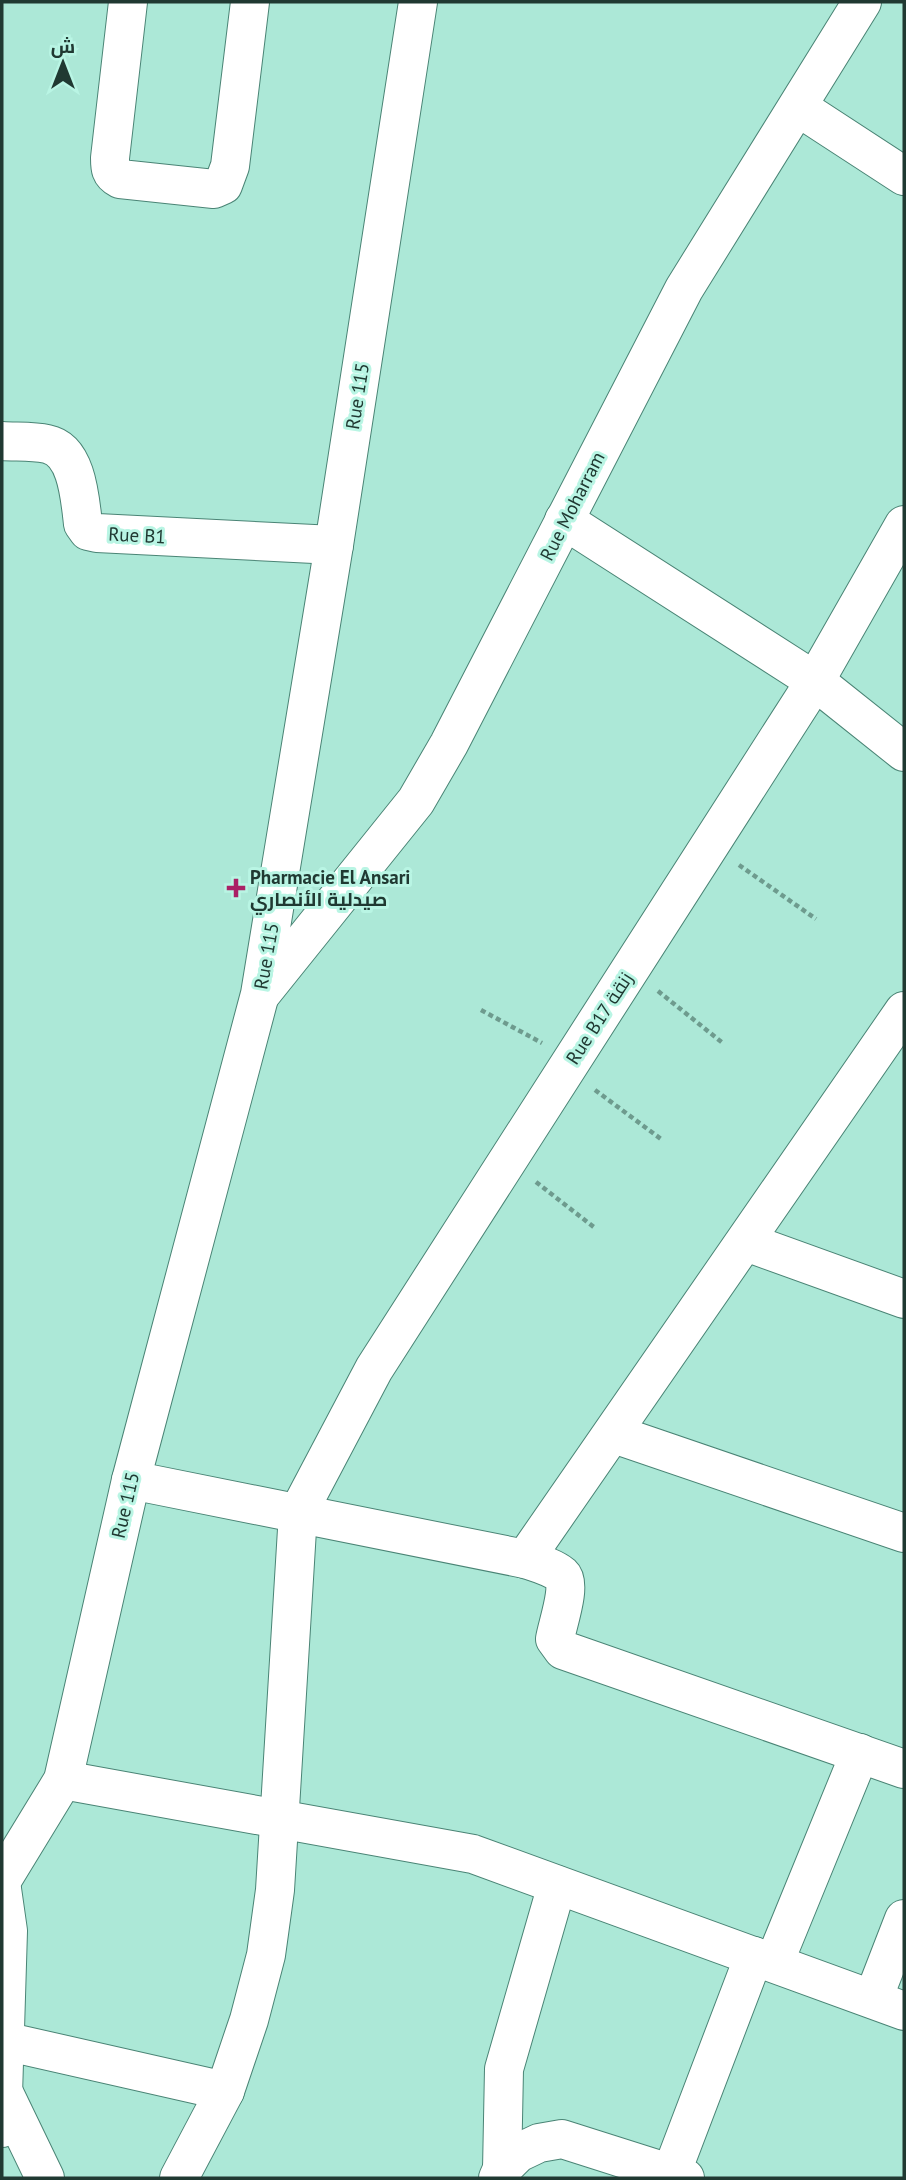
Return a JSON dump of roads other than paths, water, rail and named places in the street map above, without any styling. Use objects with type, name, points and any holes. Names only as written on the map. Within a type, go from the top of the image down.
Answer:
[{"type":"street","points":[[128,2],[110,158],[113,175],[120,179],[214,190],[223,186],[230,166],[250,2]]},
{"type":"street","name":"Rue 115","points":[[2,1880],[63,1780],[131,1480],[260,994],[334,545],[418,2]]},
{"type":"street","name":"Rue Moharram","points":[[260,994],[416,801],[449,744],[684,289],[862,2]]},
{"type":"street","points":[[797,107],[904,176]]},
{"type":"street","name":"Rue B1","points":[[2,441],[47,443],[61,449],[73,467],[83,524],[88,530],[97,533],[334,545]]},
{"type":"street","points":[[564,520],[815,681],[904,751]]},
{"type":"street","name":"Rue B17 زنقة","points":[[298,1513],[374,1369],[815,681],[904,525]]},
{"type":"street","points":[[525,1559],[904,1011]]},
{"type":"street","points":[[746,1242],[904,1299]]},
{"type":"street","points":[[614,1434],[904,1533]]},
{"type":"street","points":[[131,1480],[525,1559],[549,1568],[565,1579],[566,1589],[555,1639],[562,1650],[904,1769]]},
{"type":"street","points":[[179,2178],[225,2091],[266,1955],[275,1890],[298,1513]]},
{"type":"street","points":[[500,2174],[518,2153],[539,2143],[562,2139],[678,2176],[764,1960],[860,1753]]},
{"type":"street","points":[[63,1780],[473,1854],[888,2005],[904,1919]]},
{"type":"street","points":[[500,2174],[505,2069],[557,1885]]},
{"type":"street","points":[[2,1889],[5,1932],[3,2083],[45,2178]]},
{"type":"street","points":[[3,2083],[225,2091]]},
{"type":"place","name":"Pharmacie El Ansari صيدلية الأنصاري","points":[[236,888]]}]
